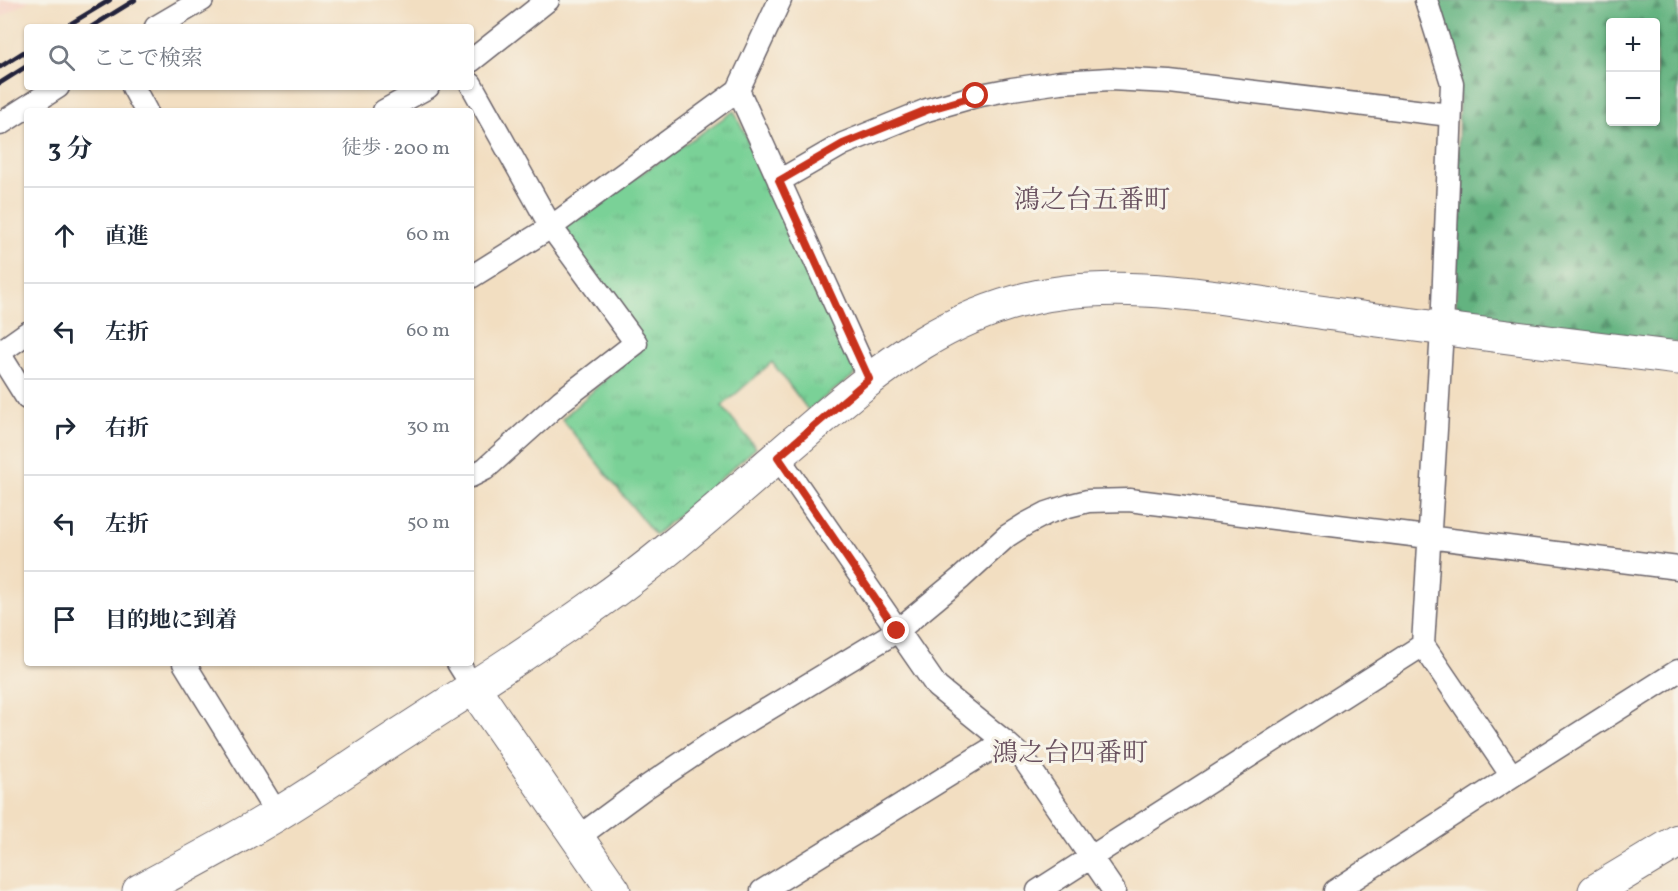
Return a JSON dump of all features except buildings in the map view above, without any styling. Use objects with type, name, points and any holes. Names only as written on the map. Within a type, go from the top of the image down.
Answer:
[{"type":"street","points":[[161,24],[202,0]]},
{"type":"street","points":[[474,59],[548,0]]},
{"type":"street","points":[[474,274],[551,227],[738,90],[780,0]]},
{"type":"street","points":[[1426,0],[1452,83],[1442,330],[1423,645],[1512,776]]},
{"type":"street","points":[[779,181],[843,144],[927,110],[1012,88],[1060,82],[1110,79],[1170,82],[1450,115]]},
{"type":"street","points":[[474,89],[551,227],[636,343],[561,401],[485,469],[474,474]]},
{"type":"street","points":[[25,108],[53,90]]},
{"type":"street","points":[[135,90],[144,108]]},
{"type":"street","points":[[390,108],[422,90]]},
{"type":"street","points":[[738,90],[869,379]]},
{"type":"street","points":[[0,124],[24,109]]},
{"type":"street","points":[[139,891],[277,814],[465,675],[596,605],[644,569],[869,379],[914,347],[970,317],[1005,305],[1064,292],[1105,289],[1142,290],[1442,330],[1678,358]]},
{"type":"street","points":[[24,335],[0,353],[24,393]]},
{"type":"street","points":[[778,457],[937,687],[1023,758],[1114,891]]},
{"type":"street","points":[[578,838],[642,790],[711,744],[897,631],[1007,536],[1047,513],[1088,501],[1129,500],[1678,568]]},
{"type":"street","points":[[1038,891],[1423,645]]},
{"type":"street","points":[[186,666],[277,814]]},
{"type":"street","points":[[1335,891],[1678,671]]},
{"type":"street","points":[[465,675],[614,891]]},
{"type":"street","points":[[762,891],[1004,741]]},
{"type":"street","points":[[1595,891],[1678,841]]},
{"type":"shaded area","points":[[0,0],[30,0],[0,18]]},
{"type":"green space","points":[[1434,0],[1678,0],[1678,343],[1456,319],[1459,79]]},
{"type":"green space","points":[[734,111],[857,373],[808,410],[772,362],[722,406],[756,448],[655,535],[562,419],[642,346],[562,227]]},
{"type":"railway","points":[[70,24],[110,0]]},
{"type":"railway","points":[[96,24],[135,0]]},
{"type":"railway","points":[[0,67],[24,52]]},
{"type":"railway","points":[[0,83],[24,68]]},
{"type":"district","name":"鴻之台五番町","points":[[1092,199]]},
{"type":"district","name":"鴻之台四番町","points":[[1070,752]]},
{"type":"route","points":[[897,631],[778,457],[869,379],[779,181],[843,144],[927,110],[976,96]]}]
